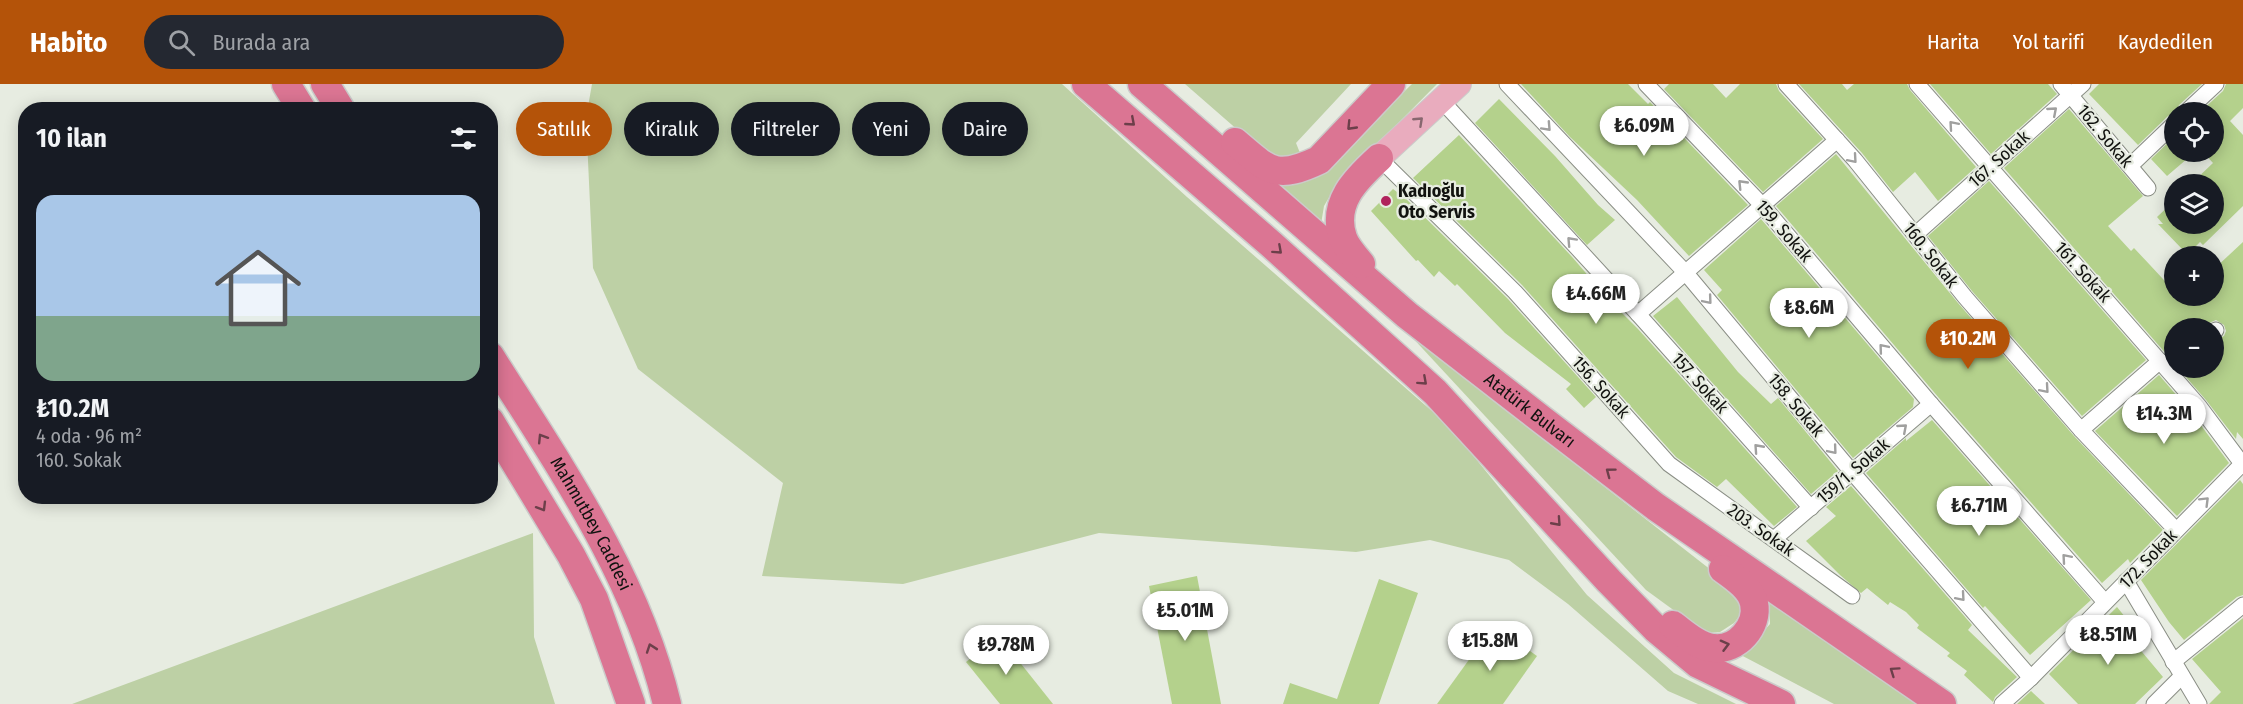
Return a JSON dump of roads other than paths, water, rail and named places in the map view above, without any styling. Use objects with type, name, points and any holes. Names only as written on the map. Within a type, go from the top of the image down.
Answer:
[{"type":"highway","points":[[286,84],[297,102]]},
{"type":"highway","points":[[325,84],[336,102]]},
{"type":"highway","points":[[1086,84],[1272,245],[1435,392],[1656,629],[1698,664],[1780,704]]},
{"type":"highway","name":"Atatürk Bulvarı","points":[[1142,84],[1407,315],[1656,507],[1942,704]]},
{"type":"highway","points":[[1167,84],[1261,164],[1273,171],[1286,172],[1303,168],[1319,160],[1391,84]]},
{"type":"highway","points":[[1379,158],[1355,180],[1348,190],[1341,210],[1340,223],[1343,239],[1348,247],[1407,315]]},
{"type":"highway","name":"Mahmutbey Caddesi","points":[[498,369],[590,516],[614,561],[643,626],[667,704]]},
{"type":"highway","name":"Mahmutbey Caddesi","points":[[498,434],[571,555],[594,599],[631,704]]},
{"type":"highway","points":[[1592,561],[1630,583],[1666,620],[1689,638],[1713,648],[1734,644],[1748,633],[1754,619],[1754,602],[1742,584],[1683,540],[1656,507]]},
{"type":"main road","points":[[1379,158],[1460,84]]},
{"type":"street","name":"158. Sokak","points":[[1507,84],[1685,272],[1852,472],[2031,678]]},
{"type":"street","name":"159. Sokak","points":[[1646,84],[1762,205],[1931,404],[2105,602]]},
{"type":"street","name":"160. Sokak","points":[[1786,84],[1837,140],[1916,234],[1965,297],[2081,430],[2176,530]]},
{"type":"street","name":"161. Sokak","points":[[1917,84],[2164,362]]},
{"type":"street","name":"167. Sokak","points":[[1916,234],[1990,167],[2066,89],[2083,84]]},
{"type":"street","points":[[2197,102],[2216,84]]},
{"type":"street","name":"162. Sokak","points":[[2066,89],[2148,188]]},
{"type":"street","name":"157. Sokak","points":[[1442,101],[1638,314],[1811,508]]},
{"type":"street","points":[[2130,166],[2164,134]]},
{"type":"street","points":[[1638,314],[1837,140]]},
{"type":"street","name":"156. Sokak","points":[[1379,158],[1515,292],[1669,464]]},
{"type":"street","points":[[2081,430],[2164,369]]},
{"type":"street","name":"161. Sokak","points":[[2177,378],[2243,464]]},
{"type":"street","name":"159/1. Sokak","points":[[1774,539],[1931,404]]},
{"type":"street","name":"203. Sokak","points":[[1669,464],[1852,596]]},
{"type":"street","name":"172. Sokak","points":[[2002,704],[2031,678],[2243,464]]},
{"type":"street","points":[[2126,581],[2199,704]]},
{"type":"street","points":[[2174,662],[2243,605]]},
{"type":"street","points":[[2154,704],[2182,676]]},
{"type":"place","name":"Kadıoğlu Oto Servis","points":[[1386,201]]}]
